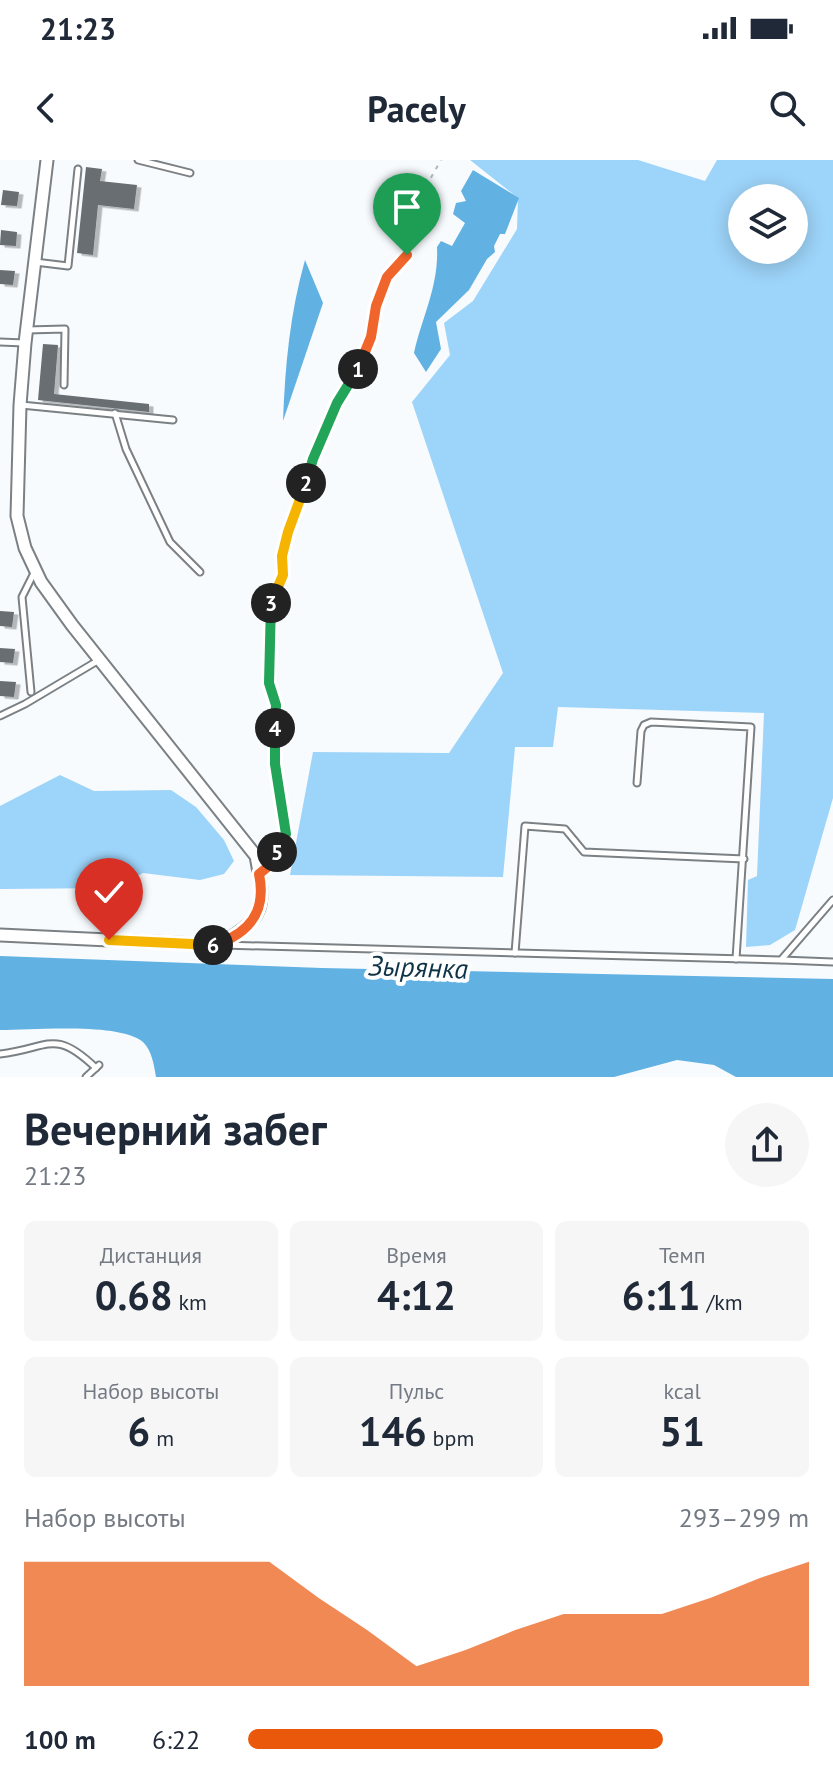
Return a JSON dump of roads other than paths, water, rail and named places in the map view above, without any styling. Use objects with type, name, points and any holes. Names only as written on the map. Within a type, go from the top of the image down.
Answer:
[{"type":"street","points":[[0,935],[218,945],[244,931],[260,910],[262,890],[256,856],[57,605],[25,548],[17,516],[20,405],[25,337],[47,160]]},
{"type":"lane","points":[[138,160],[160,162],[190,173]]},
{"type":"lane","points":[[34,262],[68,266],[78,169]]},
{"type":"lane","points":[[0,342],[65,329],[64,385]]},
{"type":"lane","points":[[20,405],[173,420]]},
{"type":"lane","points":[[115,413],[126,449],[170,542],[200,572]]},
{"type":"lane","points":[[31,692],[22,597],[36,570]]},
{"type":"lane","points":[[0,716],[99,659]]},
{"type":"lane","points":[[637,783],[644,725],[651,722],[751,727],[736,959]]},
{"type":"lane","points":[[515,953],[525,826],[565,829],[584,852],[744,859]]},
{"type":"lane","points":[[781,960],[833,900]]},
{"type":"lane","points":[[218,945],[833,962]]},
{"type":"lane","points":[[0,1064],[3,1054],[39,1044],[63,1044],[76,1049],[97,1066],[86,1077]]},
{"type":"water label","name":"Зырянка","points":[[418,967]]}]
